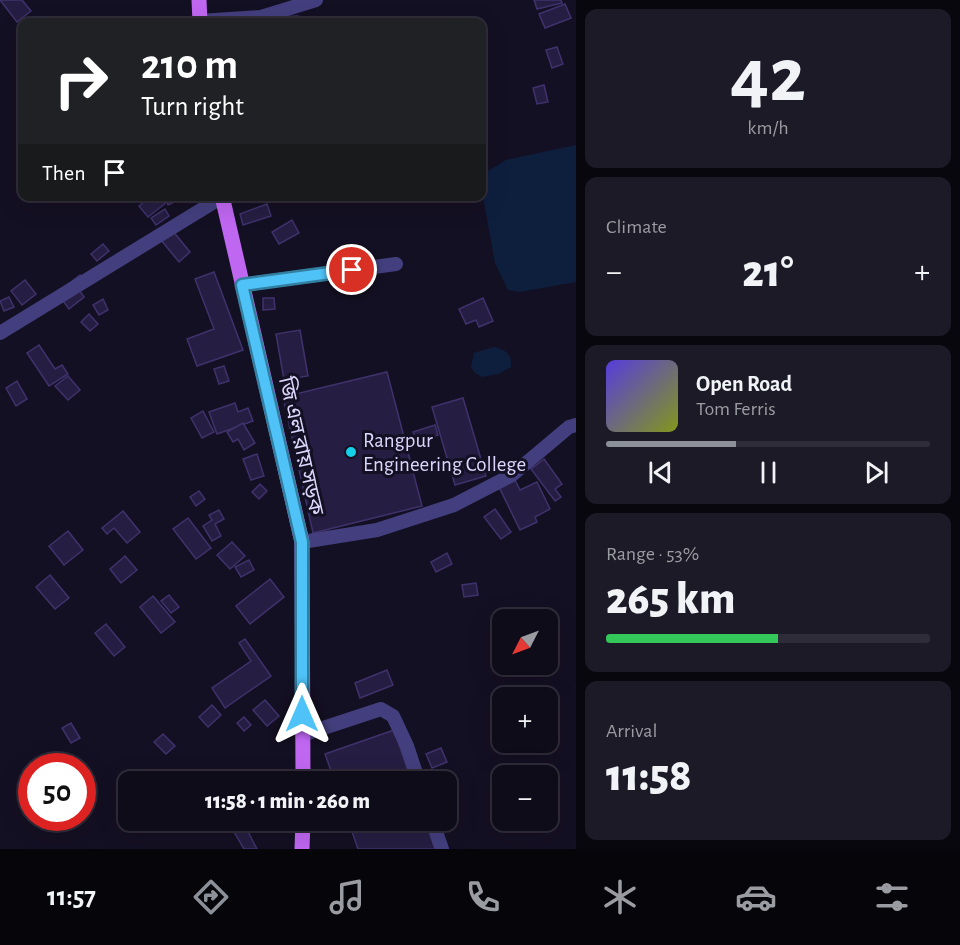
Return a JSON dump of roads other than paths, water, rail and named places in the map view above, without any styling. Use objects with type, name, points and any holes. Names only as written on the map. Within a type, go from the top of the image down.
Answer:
[{"type":"main road","points":[[199,0],[200,18]]},
{"type":"main road","name":"জি এল রায় সড়ক","points":[[223,201],[302,542],[303,771]]},
{"type":"main road","points":[[302,849],[303,831]]},
{"type":"street","points":[[249,18],[261,17],[316,0]]},
{"type":"street","points":[[0,333],[215,201]]},
{"type":"street","points":[[242,285],[396,264]]},
{"type":"street","points":[[302,542],[377,530],[454,505],[512,475],[570,427],[576,425]]},
{"type":"street","points":[[302,735],[381,708],[393,716],[415,771]]},
{"type":"street","points":[[436,831],[442,849]]},
{"type":"water","points":[[576,145],[576,282],[519,292],[508,290],[495,263],[484,201],[486,201],[488,171],[506,160]]},
{"type":"water","points":[[494,347],[507,353],[511,367],[498,374],[482,377],[471,367],[474,353]]},
{"type":"place","name":"Rangpur Engineering College","points":[[351,452]]}]
